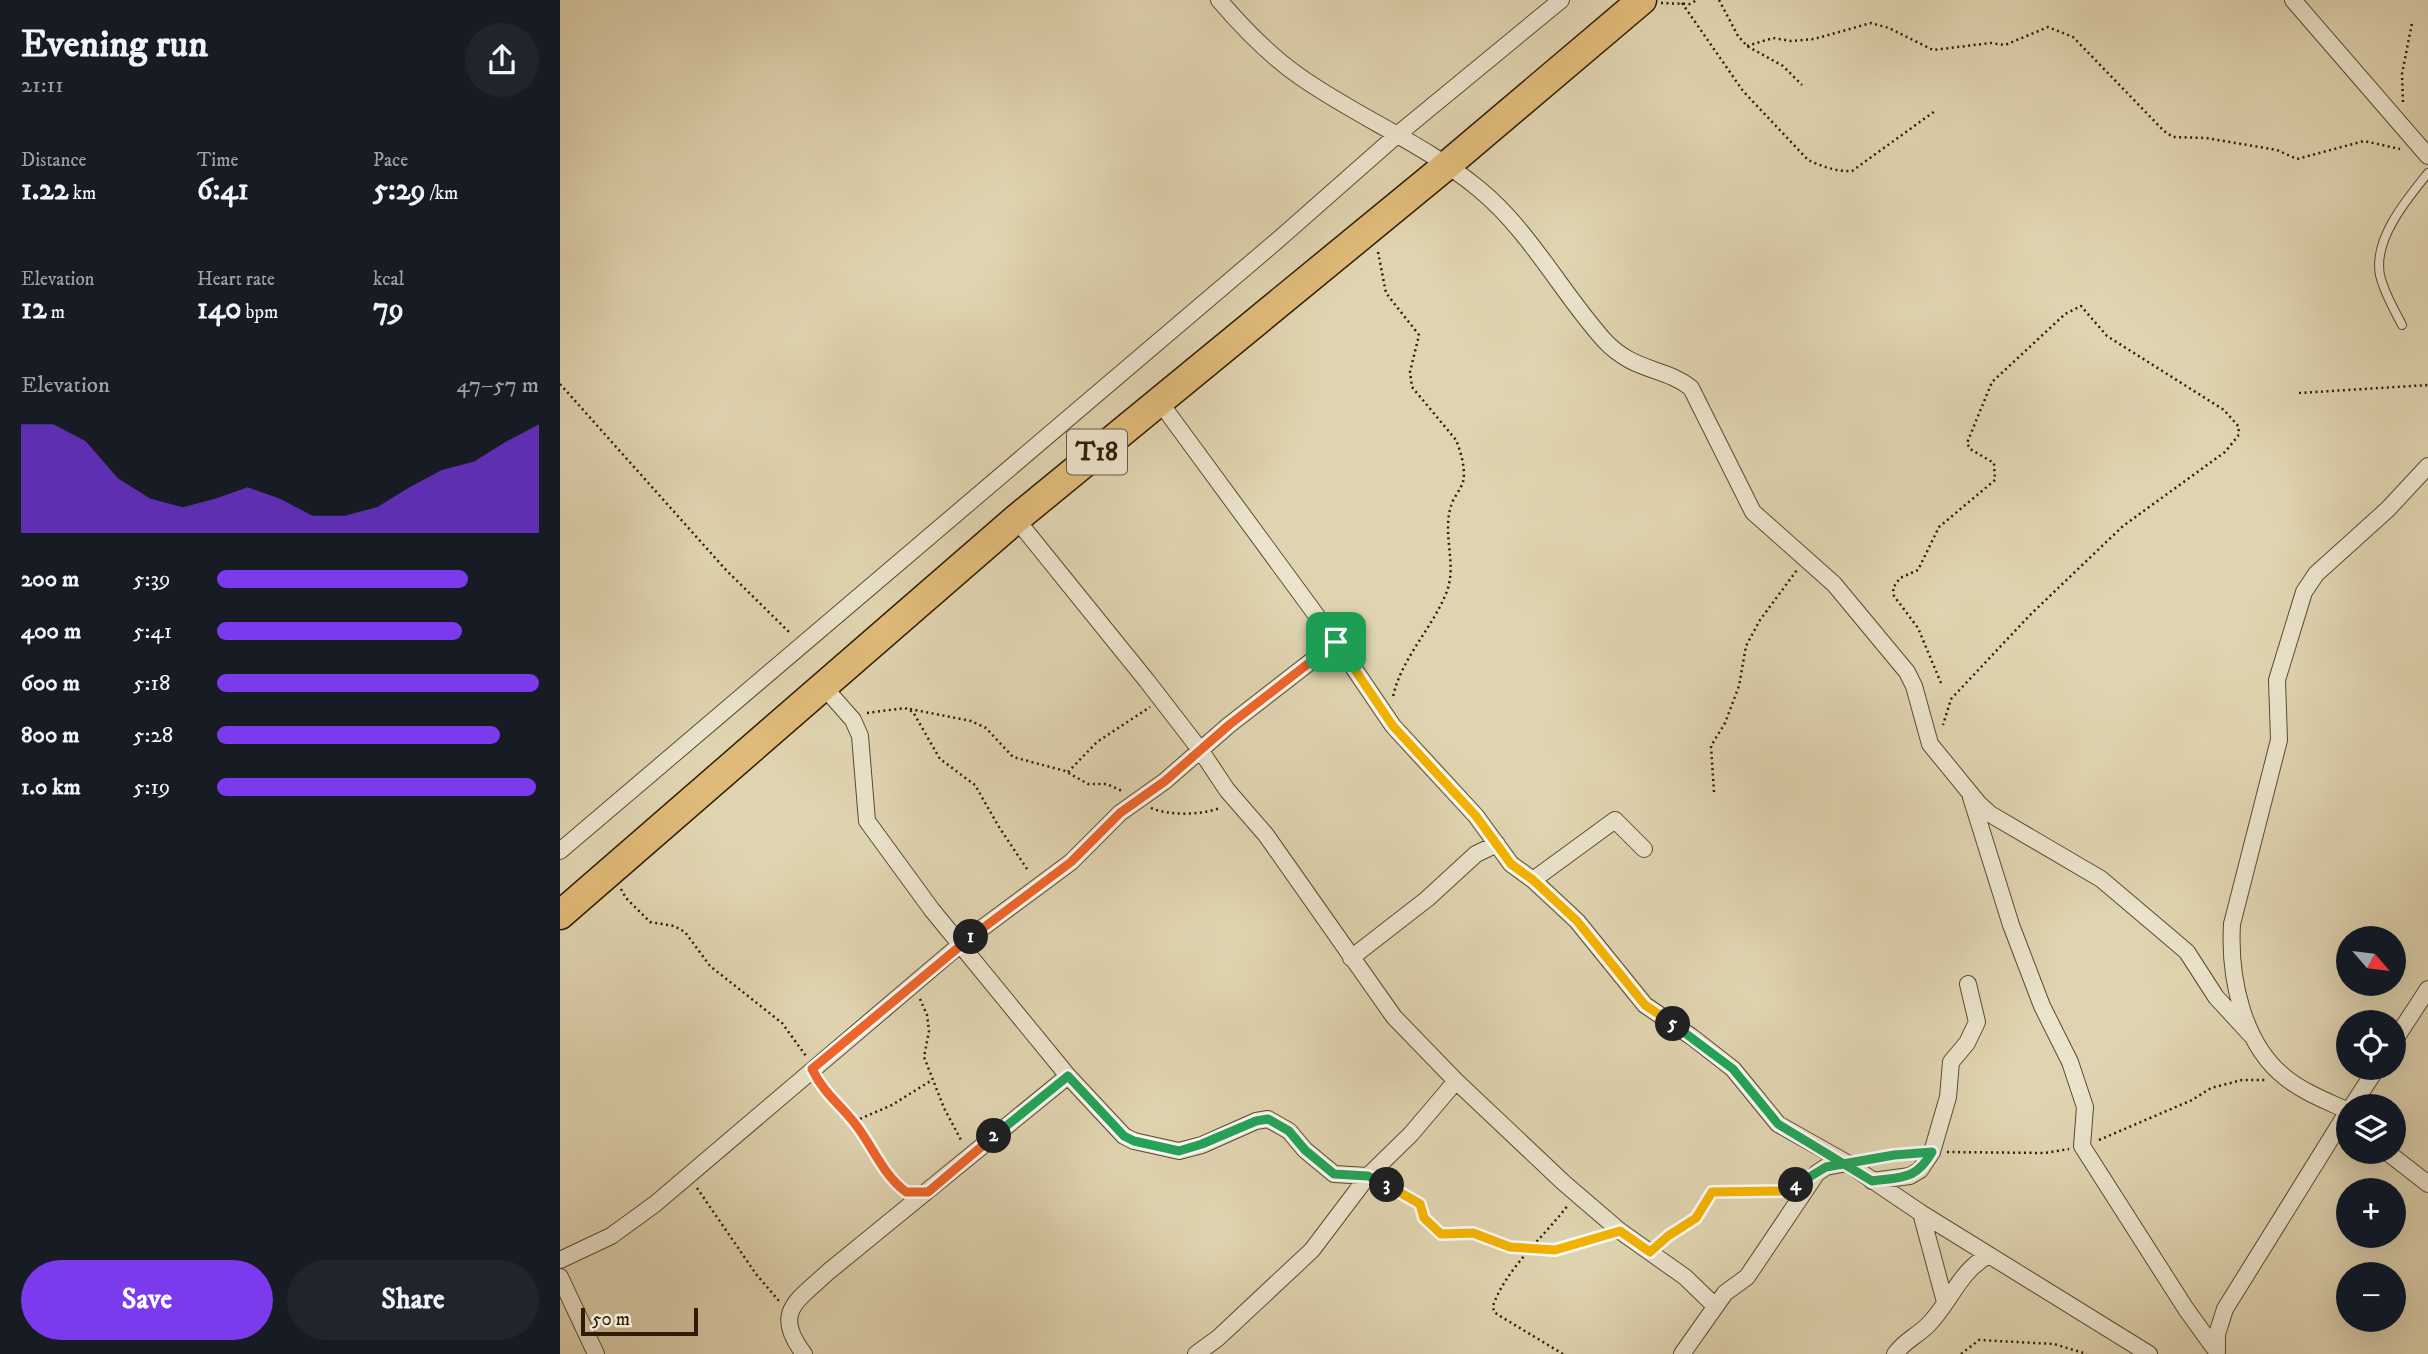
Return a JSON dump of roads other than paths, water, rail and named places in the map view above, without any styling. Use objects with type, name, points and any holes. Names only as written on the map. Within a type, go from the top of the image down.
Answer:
[{"type":"highway","name":"T18","points":[[560,915],[1016,519],[1446,166],[1639,2]]},
{"type":"street","points":[[1219,0],[1241,25],[1299,76],[1446,166],[1487,197],[1547,264],[1605,341],[1639,367],[1684,382],[1691,388],[1750,507],[1833,584],[1907,672],[1914,686],[1924,730],[1938,756],[1990,814],[2101,879],[2174,940],[2187,952],[2216,997],[2252,1035],[2271,1064],[2309,1093],[2336,1105]]},
{"type":"street","points":[[560,851],[1279,239],[1397,135],[1560,0]]},
{"type":"street","points":[[2293,0],[2428,156]]},
{"type":"street","points":[[1159,401],[1336,642],[1393,726],[1463,801],[1511,864],[1533,880],[1577,921],[1645,1005],[1733,1069],[1778,1124],[1847,1163],[1921,1213],[2149,1354]]},
{"type":"street","points":[[2252,1035],[2234,980],[2230,950],[2232,924],[2279,740],[2276,686],[2284,654],[2309,583],[2388,509],[2428,466]]},
{"type":"street","points":[[1016,519],[1162,700],[1234,798],[1273,845],[1394,1017],[1456,1081],[1577,1194],[1620,1231],[1685,1277],[1714,1306]]},
{"type":"street","points":[[560,1260],[611,1236],[689,1176],[962,943],[1071,862],[1105,827],[1276,687],[1336,642]]},
{"type":"street","points":[[823,685],[849,715],[860,736],[867,821],[932,910],[962,943],[1068,1076],[1124,1136],[1134,1141],[1179,1151],[1215,1140],[1256,1121],[1268,1119],[1289,1131],[1305,1150],[1334,1174],[1368,1176]]},
{"type":"street","points":[[1968,788],[2011,925],[2042,1006],[2070,1062],[2085,1107],[2082,1146],[2186,1310],[2218,1353]]},
{"type":"street","points":[[1533,880],[1615,820],[1644,849]]},
{"type":"street","points":[[1351,958],[1427,899],[1476,854],[1497,844]]},
{"type":"street","points":[[1872,1181],[1909,1176],[1920,1170],[1932,1152],[1948,1097],[1950,1065],[1967,1042],[1977,1022],[1968,984]]},
{"type":"street","points":[[2406,1023],[2428,989]]},
{"type":"street","points":[[804,1354],[789,1327],[789,1312],[828,1272],[1068,1076]]},
{"type":"street","points":[[1196,1354],[1218,1338],[1312,1250],[1368,1176],[1411,1134],[1456,1081]]},
{"type":"street","points":[[2218,1353],[2217,1334],[2225,1309],[2336,1130]]},
{"type":"street","points":[[1682,1354],[1714,1306],[1725,1293],[1747,1277],[1817,1173],[1826,1167],[1847,1163]]},
{"type":"street","points":[[2402,1164],[2428,1184]]},
{"type":"street","points":[[1921,1213],[1945,1302]]},
{"type":"street","points":[[1895,1354],[1907,1340],[1929,1324],[1966,1271],[1989,1255]]},
{"type":"street","points":[[560,1277],[596,1354]]},
{"type":"lane","points":[[2402,326],[2385,291],[2379,272],[2380,257],[2385,238],[2395,219],[2428,173]]}]
